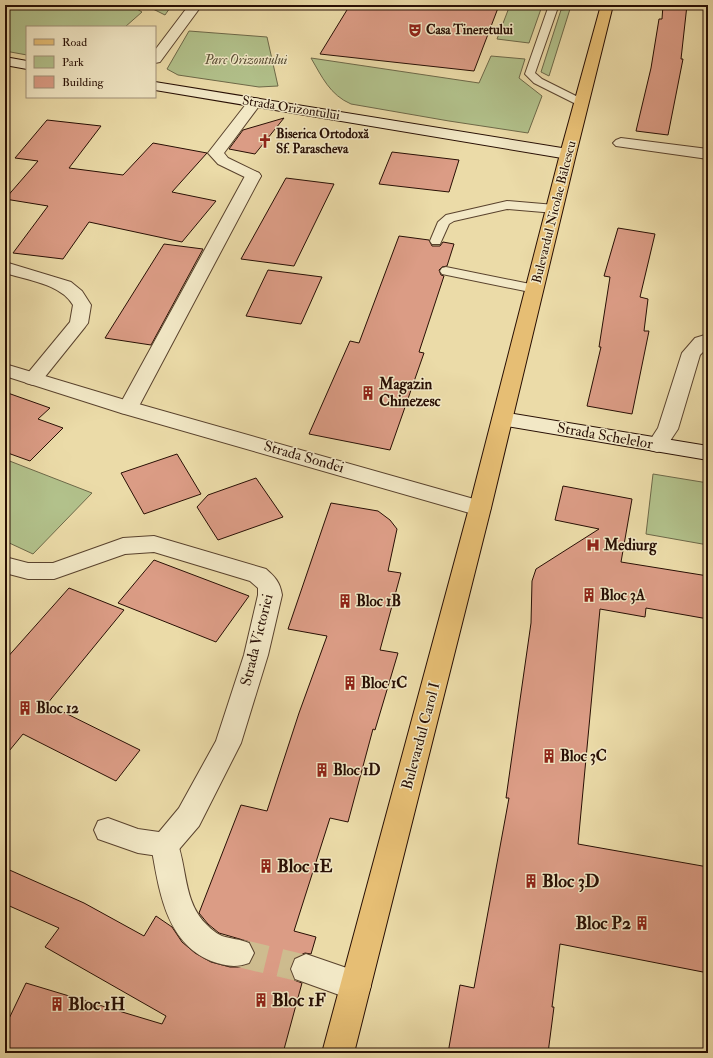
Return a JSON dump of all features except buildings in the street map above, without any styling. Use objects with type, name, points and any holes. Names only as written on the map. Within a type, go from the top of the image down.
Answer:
[{"type":"main road","name":"Bulevardul Nicolae Bălcescu","points":[[502,419],[607,5]]},
{"type":"main road","name":"Bulevardul Carol I","points":[[338,1053],[502,419]]},
{"type":"street","points":[[156,58],[196,5]]},
{"type":"street","points":[[5,61],[26,65]]},
{"type":"street","name":"Strada Orizontului","points":[[156,86],[568,154]]},
{"type":"street","points":[[128,408],[253,176],[223,161],[216,153],[256,102]]},
{"type":"street","points":[[621,143],[708,154]]},
{"type":"street","points":[[5,268],[65,286],[76,295],[82,305],[79,323],[33,379]]},
{"type":"street","points":[[657,445],[668,428],[690,353],[702,342],[708,340]]},
{"type":"street","name":"Strada Sondei","points":[[5,370],[128,408],[480,508]]},
{"type":"street","name":"Strada Schelelor","points":[[502,419],[708,453]]},
{"type":"street","name":"Strada Victoriei","points":[[5,565],[28,571],[54,571],[123,546],[154,544],[258,575],[269,585],[270,595],[256,655],[228,743],[189,817],[165,845]]},
{"type":"street","points":[[108,830],[138,841],[165,845],[178,910],[194,934],[215,948],[239,953]]},
{"type":"street","points":[[306,969],[356,986]]},
{"type":"lane","points":[[560,5],[553,8],[530,74],[538,81],[582,103]]},
{"type":"lane","points":[[436,241],[444,222],[450,218],[507,205],[555,209]]},
{"type":"lane","points":[[446,270],[535,290]]},
{"type":"green space","points":[[5,5],[130,5],[142,12],[126,26],[26,26],[26,55],[5,51]]},
{"type":"green space","points":[[145,5],[172,5],[165,15]]},
{"type":"green space","points":[[510,5],[542,6],[529,43],[497,39]]},
{"type":"green space","points":[[570,9],[549,76],[541,72],[561,10]]},
{"type":"green space","name":"Parc Orizontului","points":[[189,31],[267,37],[278,86],[259,87],[178,75],[167,69]]},
{"type":"green space","points":[[491,56],[525,59],[519,78],[542,96],[528,133],[351,104],[337,96],[327,85],[311,58],[479,83]]},
{"type":"green space","points":[[7,460],[92,493],[33,554],[5,541],[5,462]]},
{"type":"green space","points":[[653,474],[708,483],[708,545],[646,534]]},
{"type":"tunnel","points":[[239,953],[306,969]]},
{"type":"place","name":"Casa Tineretului","points":[[415,30]]},
{"type":"place","name":"Biserica Ortodoxă Sf. Parascheva","points":[[265,141]]},
{"type":"place","name":"Magazin Chinezesc","points":[[368,393]]},
{"type":"place","name":"Mediurg","points":[[593,545]]},
{"type":"place","name":"Bloc 3A","points":[[589,595]]},
{"type":"place","name":"Bloc 1B","points":[[345,601]]},
{"type":"place","name":"Bloc 1C","points":[[350,683]]},
{"type":"place","name":"Bloc 12","points":[[25,708]]},
{"type":"place","name":"Bloc 3C","points":[[549,756]]},
{"type":"place","name":"Bloc 1D","points":[[322,770]]},
{"type":"place","name":"Bloc 1E","points":[[266,866]]},
{"type":"place","name":"Bloc 3D","points":[[531,881]]},
{"type":"place","name":"Bloc P2","points":[[642,923]]},
{"type":"place","name":"Bloc 1F","points":[[261,1000]]},
{"type":"place","name":"Bloc 1H","points":[[57,1004]]}]
